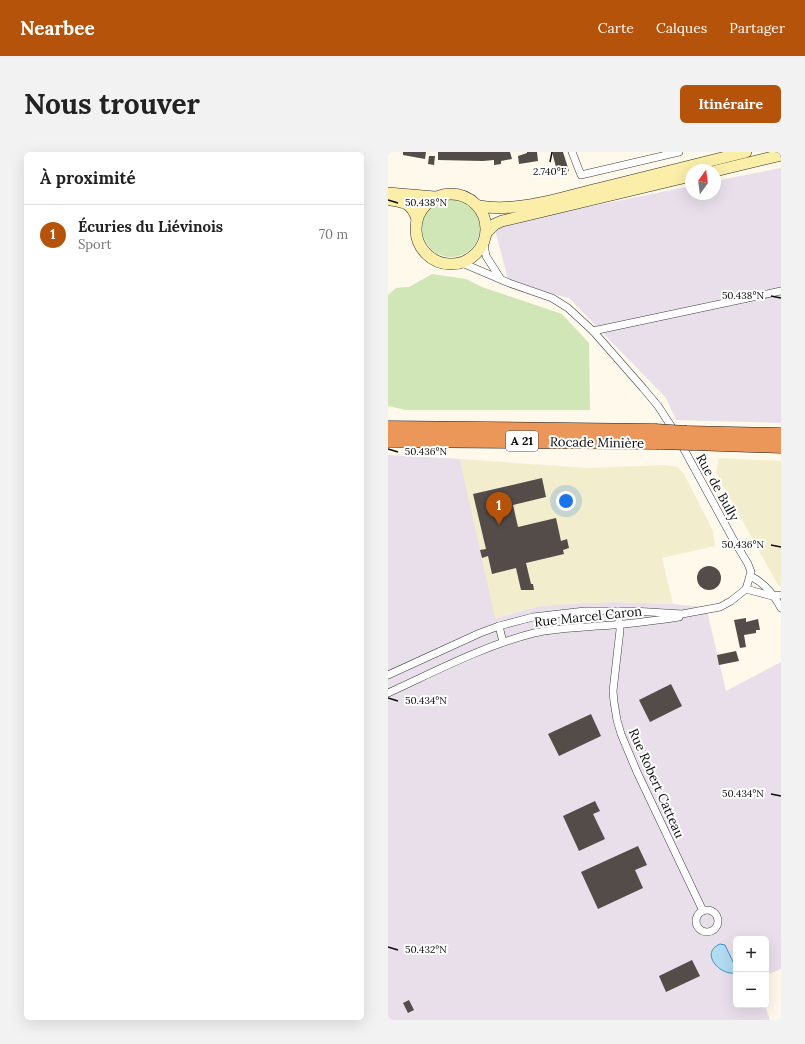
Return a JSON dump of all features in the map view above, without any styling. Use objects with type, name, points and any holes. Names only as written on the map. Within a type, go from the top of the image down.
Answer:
[{"type":"highway","name":"Rocade Minière","points":[[388,428],[689,438],[781,446]]},
{"type":"highway","name":"Rocade Minière","points":[[689,438],[781,435]]},
{"type":"highway","name":"Rocade Minière","points":[[388,440],[656,437]]},
{"type":"main road","points":[[479,206],[493,208],[512,207],[549,200],[746,152]]},
{"type":"main road","points":[[721,170],[781,155]]},
{"type":"main road","points":[[487,232],[495,224],[502,221],[685,177]]},
{"type":"main road","points":[[388,194],[435,197],[449,194],[463,195],[472,199],[479,206],[485,218],[487,232],[484,244],[475,255],[462,263],[444,264],[436,261],[429,256],[419,244],[416,236],[417,219],[421,210],[435,197]]},
{"type":"main road","points":[[388,200],[407,203],[414,210],[417,219]]},
{"type":"street","points":[[572,152],[581,175],[679,152]]},
{"type":"street","points":[[484,244],[486,256],[500,278]]},
{"type":"street","name":"Rue de Bully","points":[[462,263],[559,301],[593,331],[658,406],[669,423],[748,564],[750,576]]},
{"type":"street","points":[[593,331],[781,291]]},
{"type":"street","points":[[781,595],[772,596],[746,589],[750,576],[757,579],[766,587],[772,596],[781,608]]},
{"type":"street","name":"Rue Marcel Caron","points":[[388,675],[499,626],[541,616],[585,611],[682,614],[720,607],[732,601],[746,589]]},
{"type":"street","name":"Rue Robert Catteau","points":[[618,611],[618,625],[620,630],[613,691],[617,720],[627,750],[703,911]]},
{"type":"street","name":"Rue Marcel Caron","points":[[388,693],[468,656],[503,642],[551,630],[618,625],[679,617],[682,614]]},
{"type":"street","points":[[499,626],[503,642]]},
{"type":"shaded area","points":[[781,168],[781,423],[676,420],[666,398],[569,298],[509,283],[494,226],[685,187],[685,200],[721,200],[721,180]]},
{"type":"shaded area","points":[[388,455],[460,459],[496,618],[540,606],[573,603],[615,602],[706,607],[726,691],[781,662],[781,969],[769,974],[769,936],[733,936],[733,1008],[766,1008],[770,1020],[388,1020]]},
{"type":"shaded area","points":[[719,458],[781,461],[781,586],[778,585],[716,473]]},
{"type":"shaded area","points":[[460,459],[588,468],[666,465],[678,467],[684,474],[713,531],[715,546],[662,558],[673,604],[615,602],[540,606],[495,618]]},
{"type":"green space","points":[[445,199],[457,199],[472,207],[480,222],[480,234],[472,249],[457,257],[445,257],[430,249],[422,234],[422,222],[430,207]]},
{"type":"green space","points":[[432,274],[466,279],[482,287],[562,314],[589,343],[590,410],[406,410],[388,406],[388,295],[396,288],[409,287]]},
{"type":"water","points":[[720,944],[725,945],[733,962],[733,973],[718,968],[714,963],[711,953],[714,948]]},
{"type":"building","points":[[403,152],[426,152],[425,159],[403,155]]},
{"type":"building","points":[[438,152],[510,152],[512,159],[501,161],[501,164],[494,165],[494,160],[438,160]]},
{"type":"building","points":[[527,152],[537,152],[538,161],[519,164],[518,156]]},
{"type":"building","points":[[552,152],[563,152],[569,171],[561,174],[558,166],[556,167]]},
{"type":"building","points":[[429,156],[435,156],[434,165],[428,164]]},
{"type":"building","points":[[542,478],[546,497],[513,505],[518,527],[556,518],[561,541],[567,539],[569,548],[563,550],[564,554],[526,563],[534,590],[521,590],[516,568],[492,574],[488,556],[482,558],[480,550],[486,549],[473,494]]},
{"type":"building","points":[[709,566],[714,567],[720,573],[720,583],[714,589],[709,590],[704,589],[698,583],[697,578],[698,573],[704,567]]},
{"type":"building","points":[[746,618],[746,622],[758,619],[760,630],[756,630],[756,633],[744,635],[746,647],[740,648],[734,620]]},
{"type":"building","points":[[736,651],[739,661],[719,665],[717,655]]},
{"type":"building","points":[[671,684],[682,706],[650,722],[639,700]]},
{"type":"building","points":[[591,714],[601,736],[559,756],[548,734]]},
{"type":"building","points":[[595,801],[600,811],[593,814],[605,839],[579,851],[563,816]]},
{"type":"building","points":[[638,846],[647,865],[635,870],[643,888],[598,909],[581,872]]},
{"type":"building","points":[[692,960],[700,976],[666,992],[659,976]]},
{"type":"building","points":[[409,1000],[414,1010],[408,1013],[403,1003]]},
{"type":"place","name":"Écuries du Liévinois","points":[[499,525]]}]
